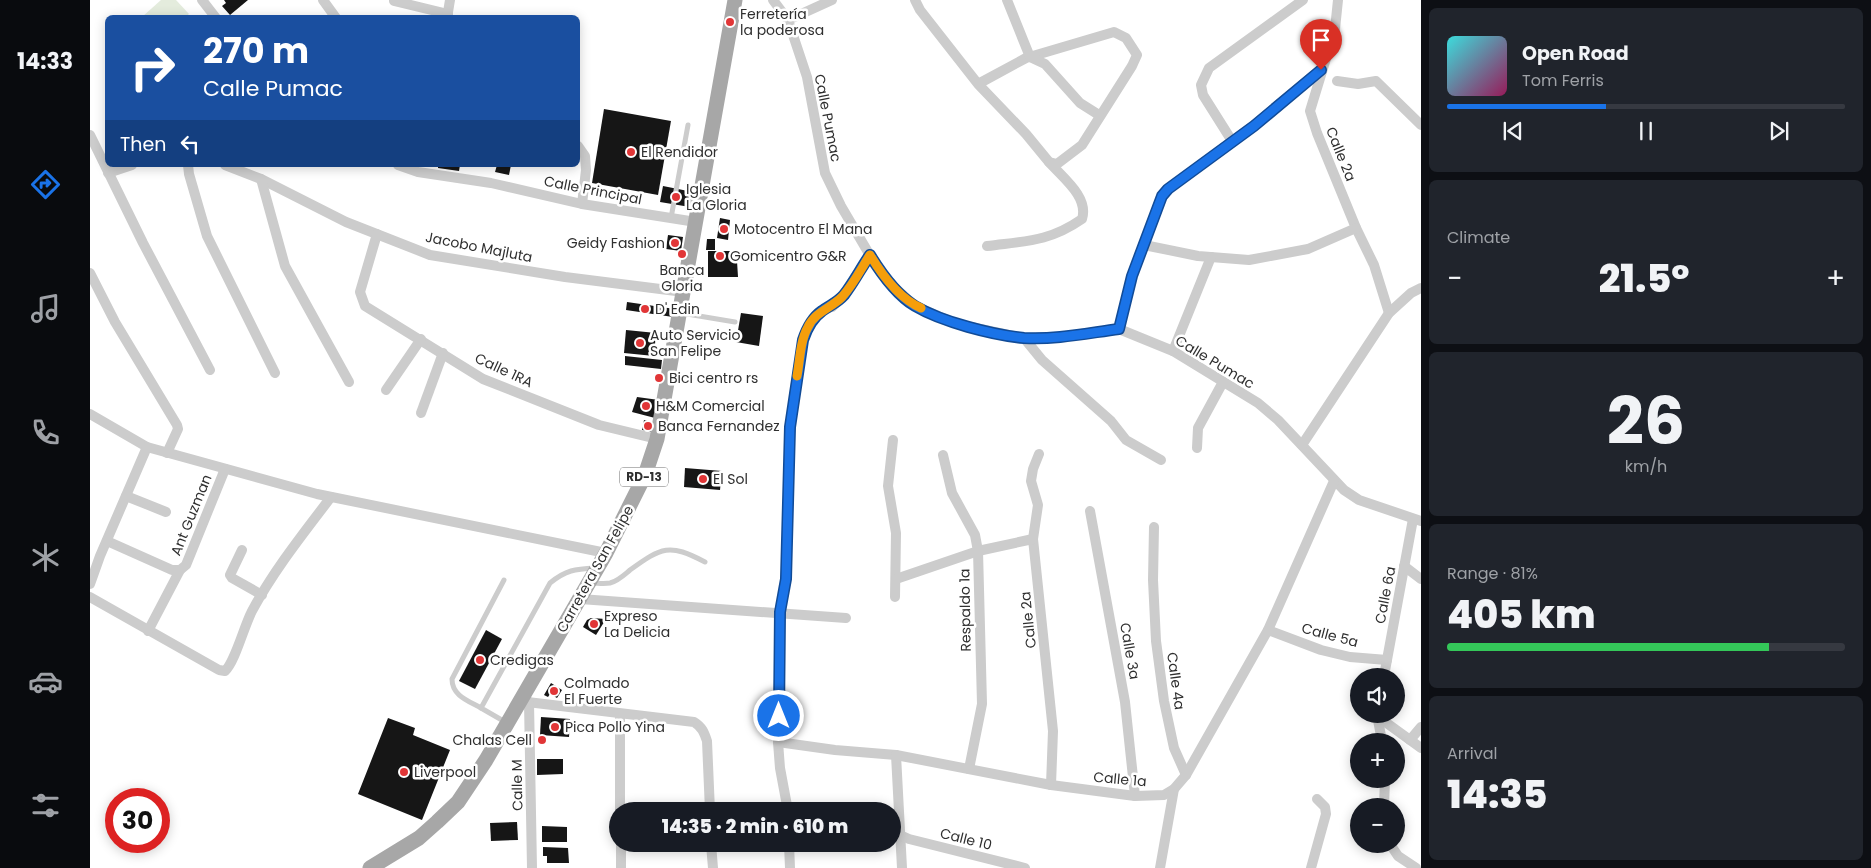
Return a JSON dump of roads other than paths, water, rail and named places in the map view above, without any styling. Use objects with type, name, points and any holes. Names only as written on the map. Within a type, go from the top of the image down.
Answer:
[{"type":"main road","name":"Carretera San Felipe","points":[[370,868],[419,838],[458,802],[507,724],[524,702],[606,553],[645,475],[657,439],[735,0]]},
{"type":"street","points":[[202,0],[214,15]]},
{"type":"street","points":[[323,0],[334,15]]},
{"type":"street","points":[[448,15],[450,0]]},
{"type":"street","name":"Calle Pumac","points":[[773,0],[788,20],[807,77],[825,173],[841,206],[870,255],[894,287],[914,306],[957,324],[1024,338],[1119,329],[1173,351],[1258,404],[1278,420],[1344,490],[1359,500],[1417,520]]},
{"type":"street","points":[[788,20],[832,0]]},
{"type":"street","points":[[915,0],[920,10],[978,84],[1026,134],[1080,197],[1084,207],[1082,219],[1066,230],[1043,239],[986,246]]},
{"type":"street","points":[[1007,0],[1030,57],[1045,64],[1080,102],[1100,115]]},
{"type":"street","points":[[1232,141],[1203,96],[1201,85],[1208,68],[1303,0]]},
{"type":"street","name":"Calle 2a","points":[[1338,0],[1335,29],[1310,111],[1317,133],[1356,228],[1374,265],[1389,313]]},
{"type":"street","points":[[394,1],[444,15]]},
{"type":"street","points":[[978,84],[1030,57],[1114,32],[1126,38],[1137,55],[1132,66],[1082,145],[1057,164],[1049,162]]},
{"type":"street","points":[[1119,329],[1132,276],[1162,196],[1168,189],[1254,126],[1321,70]]},
{"type":"street","points":[[1337,81],[1358,84],[1376,81],[1421,125]]},
{"type":"street","points":[[90,135],[105,167]]},
{"type":"street","points":[[580,149],[585,156],[586,170],[582,204]]},
{"type":"street","points":[[105,167],[210,370]]},
{"type":"street","points":[[108,173],[126,167]]},
{"type":"street","points":[[188,167],[188,174],[207,236],[275,373]]},
{"type":"street","name":"Jacobo Majluta","points":[[230,167],[261,179],[346,222],[430,255],[566,277],[684,292]]},
{"type":"street","name":"Calle Principal","points":[[419,168],[582,204],[696,222]]},
{"type":"street","points":[[261,179],[285,266],[349,382]]},
{"type":"street","points":[[1144,244],[1198,256],[1249,260],[1308,249],[1356,228]]},
{"type":"street","name":"Calle 1RA","points":[[377,234],[360,292],[365,306],[422,339],[483,379],[590,422],[657,439]]},
{"type":"street","points":[[786,802],[780,768],[778,742],[780,612],[786,579],[790,427],[803,340],[814,318],[824,309],[832,307],[843,295],[870,255]]},
{"type":"street","points":[[1173,351],[1211,257]]},
{"type":"street","points":[[90,273],[115,322],[177,425],[178,429],[166,452]]},
{"type":"street","points":[[1302,446],[1389,313],[1421,288]]},
{"type":"street","points":[[1024,338],[1042,360],[1111,421],[1126,440],[1161,460]]},
{"type":"street","points":[[386,390],[422,339]]},
{"type":"street","points":[[421,413],[443,353]]},
{"type":"street","points":[[1197,448],[1198,428],[1223,382]]},
{"type":"street","points":[[90,414],[147,446],[225,469],[331,497],[606,553]]},
{"type":"street","points":[[892,440],[888,486],[896,533],[895,597]]},
{"type":"street","points":[[90,584],[95,554],[107,541],[147,446]]},
{"type":"street","name":"Calle 2a","points":[[1039,454],[1031,481],[1038,505],[1033,539],[1053,731],[1051,785]]},
{"type":"street","name":"Respaldo 1a","points":[[943,455],[952,493],[975,535],[978,551],[982,704],[969,769]]},
{"type":"street","name":"Ant Guzman","points":[[148,631],[180,570],[186,565],[225,469]]},
{"type":"street","points":[[1160,868],[1174,789],[1186,775],[1268,630],[1334,480]]},
{"type":"street","points":[[126,496],[166,512]]},
{"type":"street","points":[[90,597],[219,670],[225,671],[232,659],[245,625],[262,595],[287,554],[331,497]]},
{"type":"street","name":"Calle 3a","points":[[1090,511],[1126,702],[1135,796]]},
{"type":"street","name":"Calle 6a","points":[[1386,668],[1404,566],[1417,520]]},
{"type":"street","name":"Calle 4a","points":[[1154,527],[1153,580],[1157,649],[1164,701],[1174,748],[1186,775]]},
{"type":"street","points":[[896,579],[978,551],[1033,539]]},
{"type":"street","points":[[107,541],[172,570],[180,570]]},
{"type":"street","points":[[242,550],[230,575],[262,595]]},
{"type":"street","points":[[1404,566],[1421,579]]},
{"type":"street","points":[[580,599],[846,618]]},
{"type":"street","name":"Calle 5a","points":[[1268,630],[1321,650],[1350,657],[1387,660]]},
{"type":"street","points":[[524,702],[694,722],[705,733],[707,741],[710,802]]},
{"type":"street","name":"Calle M","points":[[524,702],[532,868]]},
{"type":"street","points":[[620,714],[620,802]]},
{"type":"street","points":[[1388,723],[1421,748]]},
{"type":"street","points":[[1410,740],[1421,727]]},
{"type":"street","name":"Calle 1a","points":[[778,742],[835,750],[896,755],[1051,785],[1135,796],[1164,795],[1174,789]]},
{"type":"street","points":[[896,755],[898,802]]},
{"type":"street","points":[[1311,868],[1326,814],[1325,807],[1317,799]]},
{"type":"street","name":"Calle 10","points":[[901,836],[909,840],[1026,868]]},
{"type":"street","points":[[621,852],[621,868]]},
{"type":"street","points":[[712,852],[713,868]]},
{"type":"street","points":[[790,852],[790,868]]},
{"type":"street","points":[[901,852],[902,868]]},
{"type":"street","points":[[1396,853],[1416,868]]},
{"type":"lane","points":[[671,218],[688,125]]},
{"type":"lane","points":[[680,313],[735,322]]},
{"type":"lane","points":[[589,583],[610,583],[655,553],[670,549],[684,551],[705,562]]},
{"type":"lane","points":[[482,708],[550,583],[560,575],[575,569],[598,568]]},
{"type":"lane","points":[[504,580],[452,679],[452,687],[457,694],[507,724]]},
{"type":"place","name":"Ferretería la poderosa","points":[[730,22]]},
{"type":"place","name":"El Rendidor","points":[[631,152]]},
{"type":"place","name":"Iglesia La Gloria","points":[[676,197]]},
{"type":"place","name":"Motocentro El Mana","points":[[724,229]]},
{"type":"place","name":"Geidy Fashion","points":[[675,243]]},
{"type":"place","name":"Banca Gloria","points":[[682,254]]},
{"type":"place","name":"Gomicentro G&R","points":[[720,256]]},
{"type":"place","name":"D' Edin","points":[[645,309]]},
{"type":"place","name":"Auto Servicio San Felipe","points":[[640,343]]},
{"type":"place","name":"Bici centro rs","points":[[659,378]]},
{"type":"place","name":"H&M Comercial","points":[[646,406]]},
{"type":"place","name":"Banca Fernandez","points":[[648,426]]},
{"type":"place","name":"El Sol","points":[[703,479]]},
{"type":"place","name":"Expreso La Delicia","points":[[594,624]]},
{"type":"place","name":"Credigas","points":[[480,660]]},
{"type":"place","name":"Colmado El Fuerte","points":[[554,691]]},
{"type":"place","name":"Pica Pollo Yina","points":[[555,727]]},
{"type":"place","name":"Chalas Cell","points":[[542,740]]},
{"type":"place","name":"Liverpool","points":[[404,772]]}]
